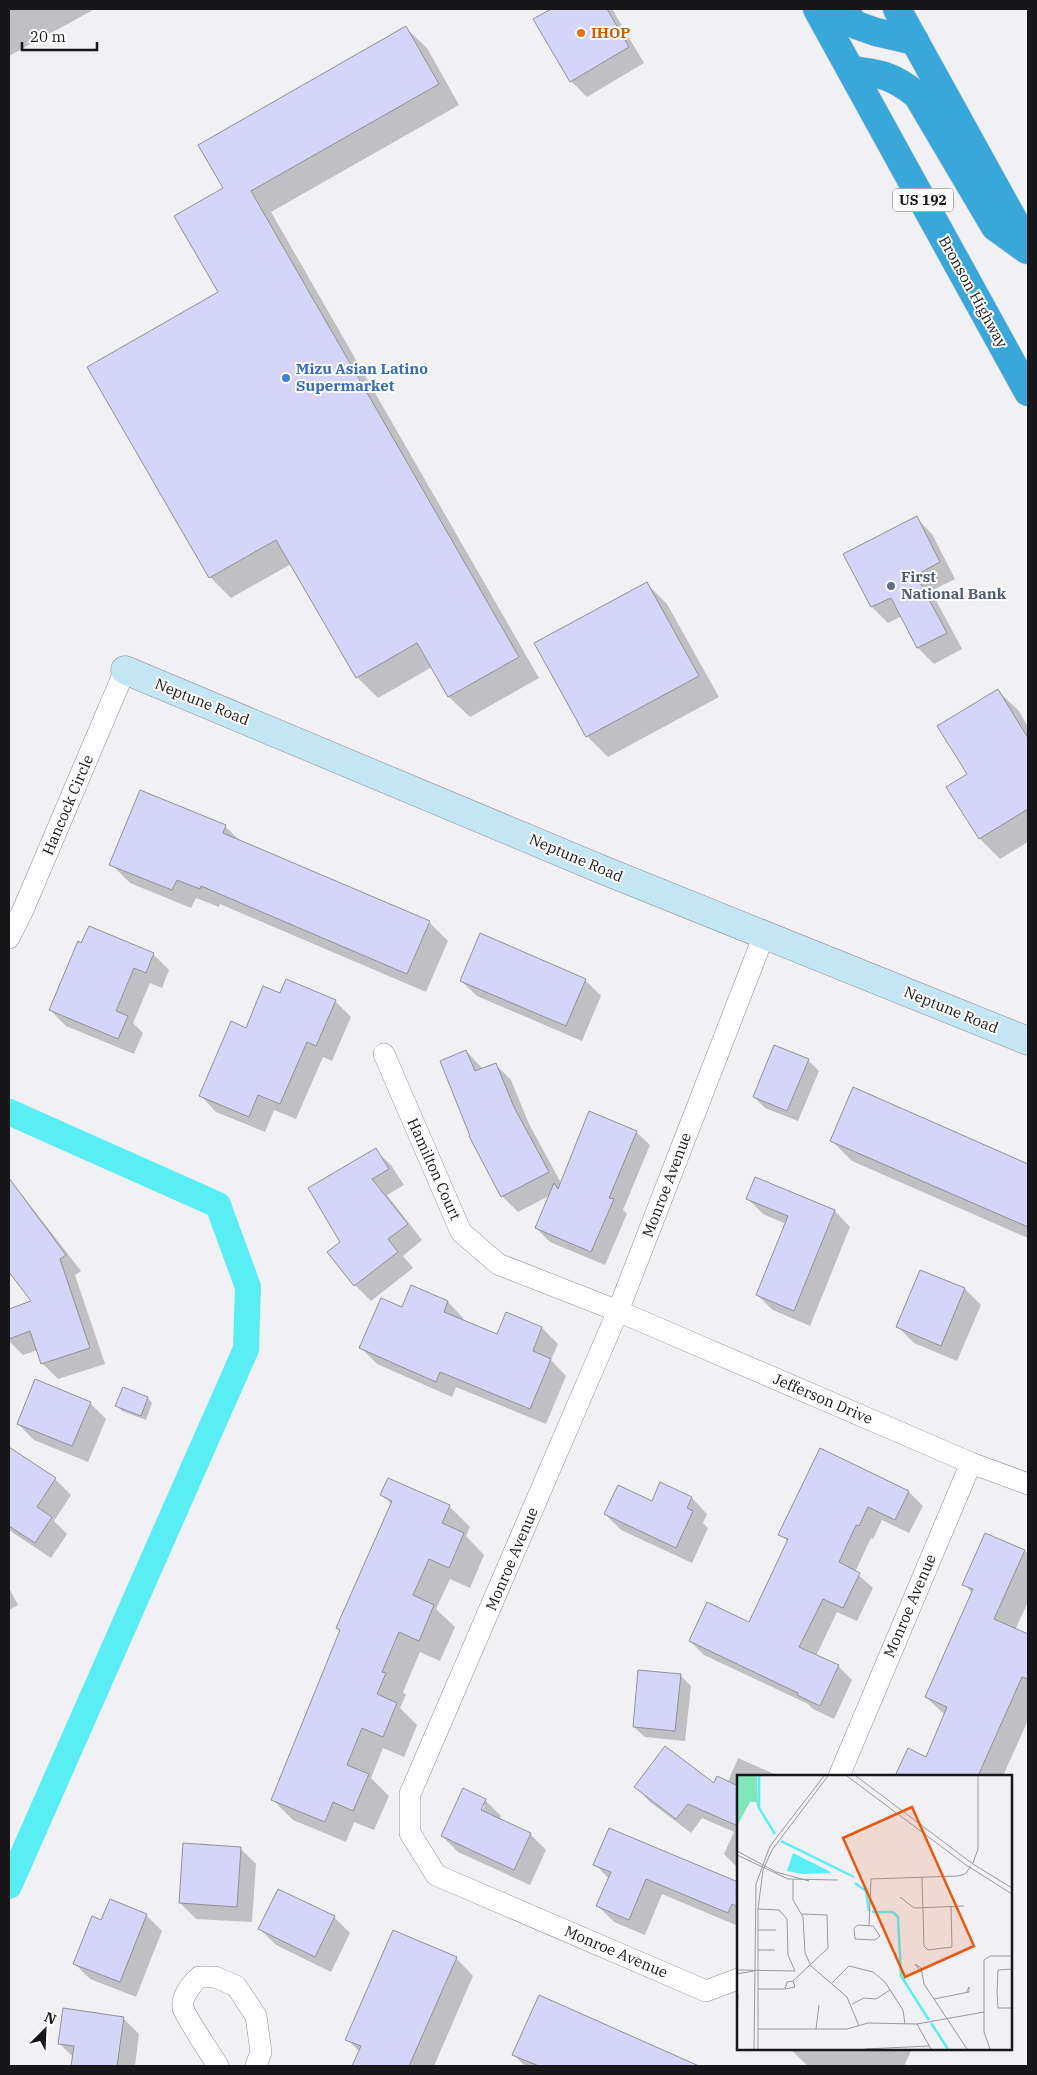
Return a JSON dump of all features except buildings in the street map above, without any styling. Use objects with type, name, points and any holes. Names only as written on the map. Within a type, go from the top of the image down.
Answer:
[{"type":"highway","name":"Bronson Highway","points":[[817,9],[1028,392]]},
{"type":"highway","points":[[840,9],[856,25],[876,32],[915,41]]},
{"type":"highway","points":[[897,9],[1028,246]]},
{"type":"highway","points":[[851,70],[884,75],[900,81],[917,95],[995,227],[1028,251]]},
{"type":"main road","name":"Neptune Road","points":[[125,670],[603,870],[1028,1041]]},
{"type":"street","name":"Hancock Circle","points":[[9,938],[23,910],[125,670]]},
{"type":"street","name":"Monroe Avenue","points":[[737,1979],[706,1991],[436,1875],[410,1833],[410,1794],[618,1311],[764,935]]},
{"type":"street","name":"Hamilton Court","points":[[384,1054],[461,1232],[498,1264],[618,1311]]},
{"type":"street","name":"Jefferson Drive","points":[[618,1311],[971,1463],[1028,1484]]},
{"type":"street","name":"Monroe Avenue","points":[[839,1775],[971,1463]]},
{"type":"street","points":[[218,2066],[183,2008],[185,1995],[199,1977],[215,1977],[236,1986],[256,2016],[261,2052],[256,2066]]},
{"type":"waterway","points":[[9,1112],[218,1205],[248,1287],[246,1349],[9,1886]]},
{"type":"place","name":"IHOP","points":[[581,33]]},
{"type":"place","name":"Mizu Asian Latino Supermarket","points":[[286,378]]},
{"type":"place","name":"First National Bank","points":[[891,586]]}]
